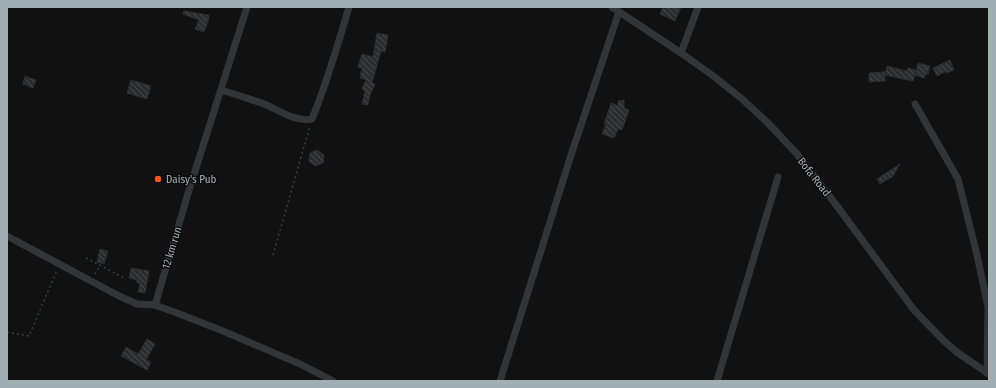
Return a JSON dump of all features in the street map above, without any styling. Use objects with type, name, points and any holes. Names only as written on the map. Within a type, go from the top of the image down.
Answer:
[{"type":"street","name":"12 km run","points":[[155,305],[247,7]]},
{"type":"street","points":[[221,90],[264,104],[293,117],[307,120],[312,119],[328,76],[349,7]]},
{"type":"street","points":[[681,53],[698,7]]},
{"type":"street","points":[[500,381],[615,9]]},
{"type":"street","name":"Bofa Road","points":[[615,9],[712,75],[741,98],[767,122],[796,154],[827,193],[914,310],[958,353],[988,374]]},
{"type":"street","points":[[915,104],[958,180],[977,254],[988,307],[988,374]]},
{"type":"street","points":[[718,381],[778,176]]},
{"type":"street","points":[[7,236],[136,304],[155,305],[177,313],[300,364],[333,381]]},
{"type":"path","points":[[273,255],[312,119]]},
{"type":"path","points":[[86,258],[126,279]]},
{"type":"path","points":[[7,332],[29,336],[59,264]]},
{"type":"path","points":[[91,281],[100,266]]},
{"type":"building","points":[[663,7],[681,7],[675,21],[660,14]]},
{"type":"building","points":[[184,11],[209,15],[204,32],[195,29],[199,20],[183,14]]},
{"type":"building","points":[[377,33],[388,35],[385,52],[381,51],[372,83],[375,84],[370,95],[368,105],[362,104],[365,91],[362,89],[366,80],[360,78],[362,68],[358,67],[362,54],[373,57]]},
{"type":"building","points":[[950,60],[954,70],[947,73],[947,71],[937,76],[933,68]]},
{"type":"building","points":[[918,63],[930,66],[928,74],[926,74],[924,78],[915,75]]},
{"type":"building","points":[[887,66],[907,71],[908,68],[916,70],[913,81],[885,75]]},
{"type":"building","points":[[885,72],[885,81],[869,82],[869,73]]},
{"type":"building","points":[[25,76],[36,80],[33,88],[23,84]]},
{"type":"building","points":[[131,80],[151,86],[147,99],[127,93]]},
{"type":"building","points":[[624,100],[624,108],[629,110],[622,130],[618,129],[614,138],[602,134],[611,103],[618,106],[618,101]]},
{"type":"building","points":[[317,150],[324,155],[323,163],[315,166],[309,161],[310,153]]},
{"type":"building","points":[[900,164],[893,176],[880,184],[877,179]]},
{"type":"building","points":[[100,249],[108,251],[104,264],[97,262]]},
{"type":"building","points":[[131,268],[149,271],[145,293],[138,292],[140,283],[137,283],[137,280],[129,278]]},
{"type":"building","points":[[147,339],[155,344],[146,360],[151,362],[147,370],[121,356],[126,347],[138,354]]},
{"type":"place","name":"Daisy's Pub","points":[[158,179]]}]
